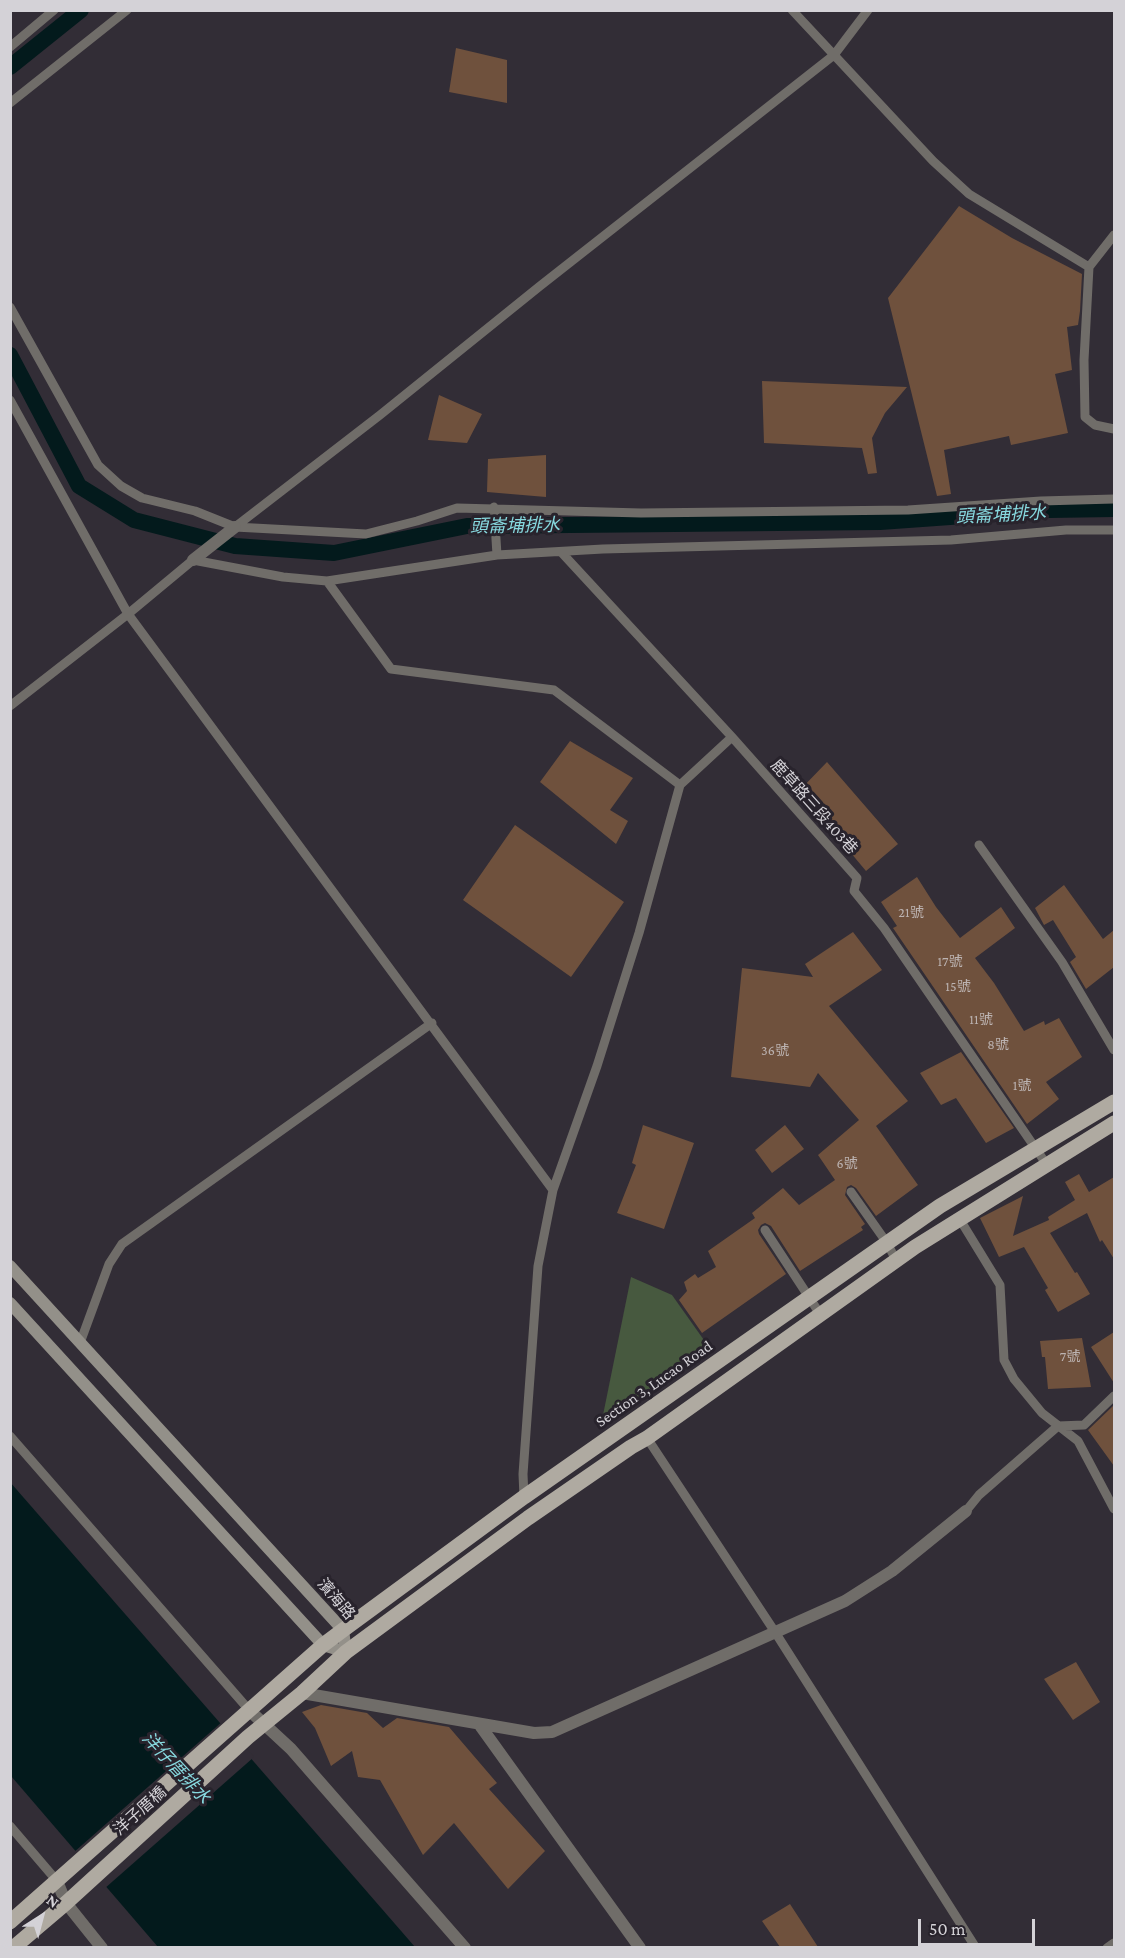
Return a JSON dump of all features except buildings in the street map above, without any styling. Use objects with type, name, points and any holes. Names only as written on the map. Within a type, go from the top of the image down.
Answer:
[{"type":"main road","name":"Section 3, Lucao Road","points":[[234,1724],[323,1645],[524,1497],[940,1206],[1114,1102]]},
{"type":"main road","points":[[264,1725],[346,1652],[528,1518],[647,1438],[959,1218],[1114,1124]]},
{"type":"main road","name":"洋子厝橋","points":[[62,1876],[234,1724]]},
{"type":"main road","name":"洋子厝橋","points":[[66,1903],[264,1725]]},
{"type":"main road","points":[[10,1922],[62,1876]]},
{"type":"main road","points":[[13,1947],[66,1903]]},
{"type":"street","points":[[193,560],[235,527]]},
{"type":"street","name":"濱海路","points":[[10,1266],[343,1630],[346,1652]]},
{"type":"street","points":[[10,1303],[323,1645],[346,1652]]},
{"type":"street","points":[[302,1693],[534,1733],[552,1732],[845,1601],[892,1571],[966,1511]]},
{"type":"street","points":[[250,1711],[291,1749],[465,1947]]},
{"type":"street","points":[[479,1724],[640,1947]]},
{"type":"street","points":[[62,1876],[66,1903],[102,1947]]},
{"type":"lane","points":[[10,47],[54,10]]},
{"type":"lane","points":[[10,103],[127,10]]},
{"type":"lane","points":[[792,10],[933,161],[969,194],[1089,267]]},
{"type":"lane","points":[[235,527],[834,55],[868,10]]},
{"type":"lane","points":[[1114,235],[1089,267],[1084,360],[1085,417],[1095,425],[1114,429]]},
{"type":"lane","points":[[10,308],[98,465],[121,486],[142,498],[195,511],[235,527],[366,534],[417,522],[457,508],[494,507],[641,513],[908,510],[1041,501],[1114,499]]},
{"type":"lane","points":[[10,400],[128,614],[553,1190]]},
{"type":"lane","points":[[494,507],[497,555]]},
{"type":"lane","points":[[10,706],[193,560],[284,577],[327,581],[497,555],[603,549],[951,540],[1066,530],[1114,530]]},
{"type":"lane","name":"鹿草路三段403巷","points":[[562,553],[732,737],[857,878],[854,891],[891,938],[1047,1165]]},
{"type":"lane","points":[[327,581],[391,669],[554,690],[680,785]]},
{"type":"lane","points":[[524,1497],[523,1474],[538,1266],[553,1190],[597,1066],[639,933],[680,785],[732,737]]},
{"type":"lane","points":[[978,845],[1062,962],[1114,1050]]},
{"type":"lane","points":[[80,1342],[109,1264],[122,1244],[432,1023]]},
{"type":"lane","points":[[851,1192],[897,1260]]},
{"type":"lane","points":[[959,1218],[1000,1285],[1004,1360],[1014,1380],[1042,1413],[1078,1441],[1114,1509]]},
{"type":"lane","points":[[765,1230],[820,1314]]},
{"type":"lane","points":[[966,1511],[979,1495],[1058,1426],[1084,1425],[1114,1396]]},
{"type":"lane","points":[[10,1437],[250,1711]]},
{"type":"lane","points":[[647,1438],[775,1632],[976,1947]]},
{"type":"lane","points":[[10,1826],[62,1876]]},
{"type":"lane","points":[[1107,1947],[1114,1943]]},
{"type":"green space","points":[[631,1277],[672,1295],[711,1350],[601,1425]]},
{"type":"water","name":"洋仔厝排水","points":[[10,1482],[415,1947],[158,1947],[11,1776]]},
{"type":"pier","points":[[223,1721],[254,1757],[104,1889],[73,1853]]},
{"type":"waterway","name":"頭崙埔排水","points":[[10,67],[81,10]]},
{"type":"waterway","name":"頭崙埔排水","points":[[10,355],[79,486],[134,520],[235,546],[334,553],[467,526],[880,522],[1048,510],[1114,509]]}]
